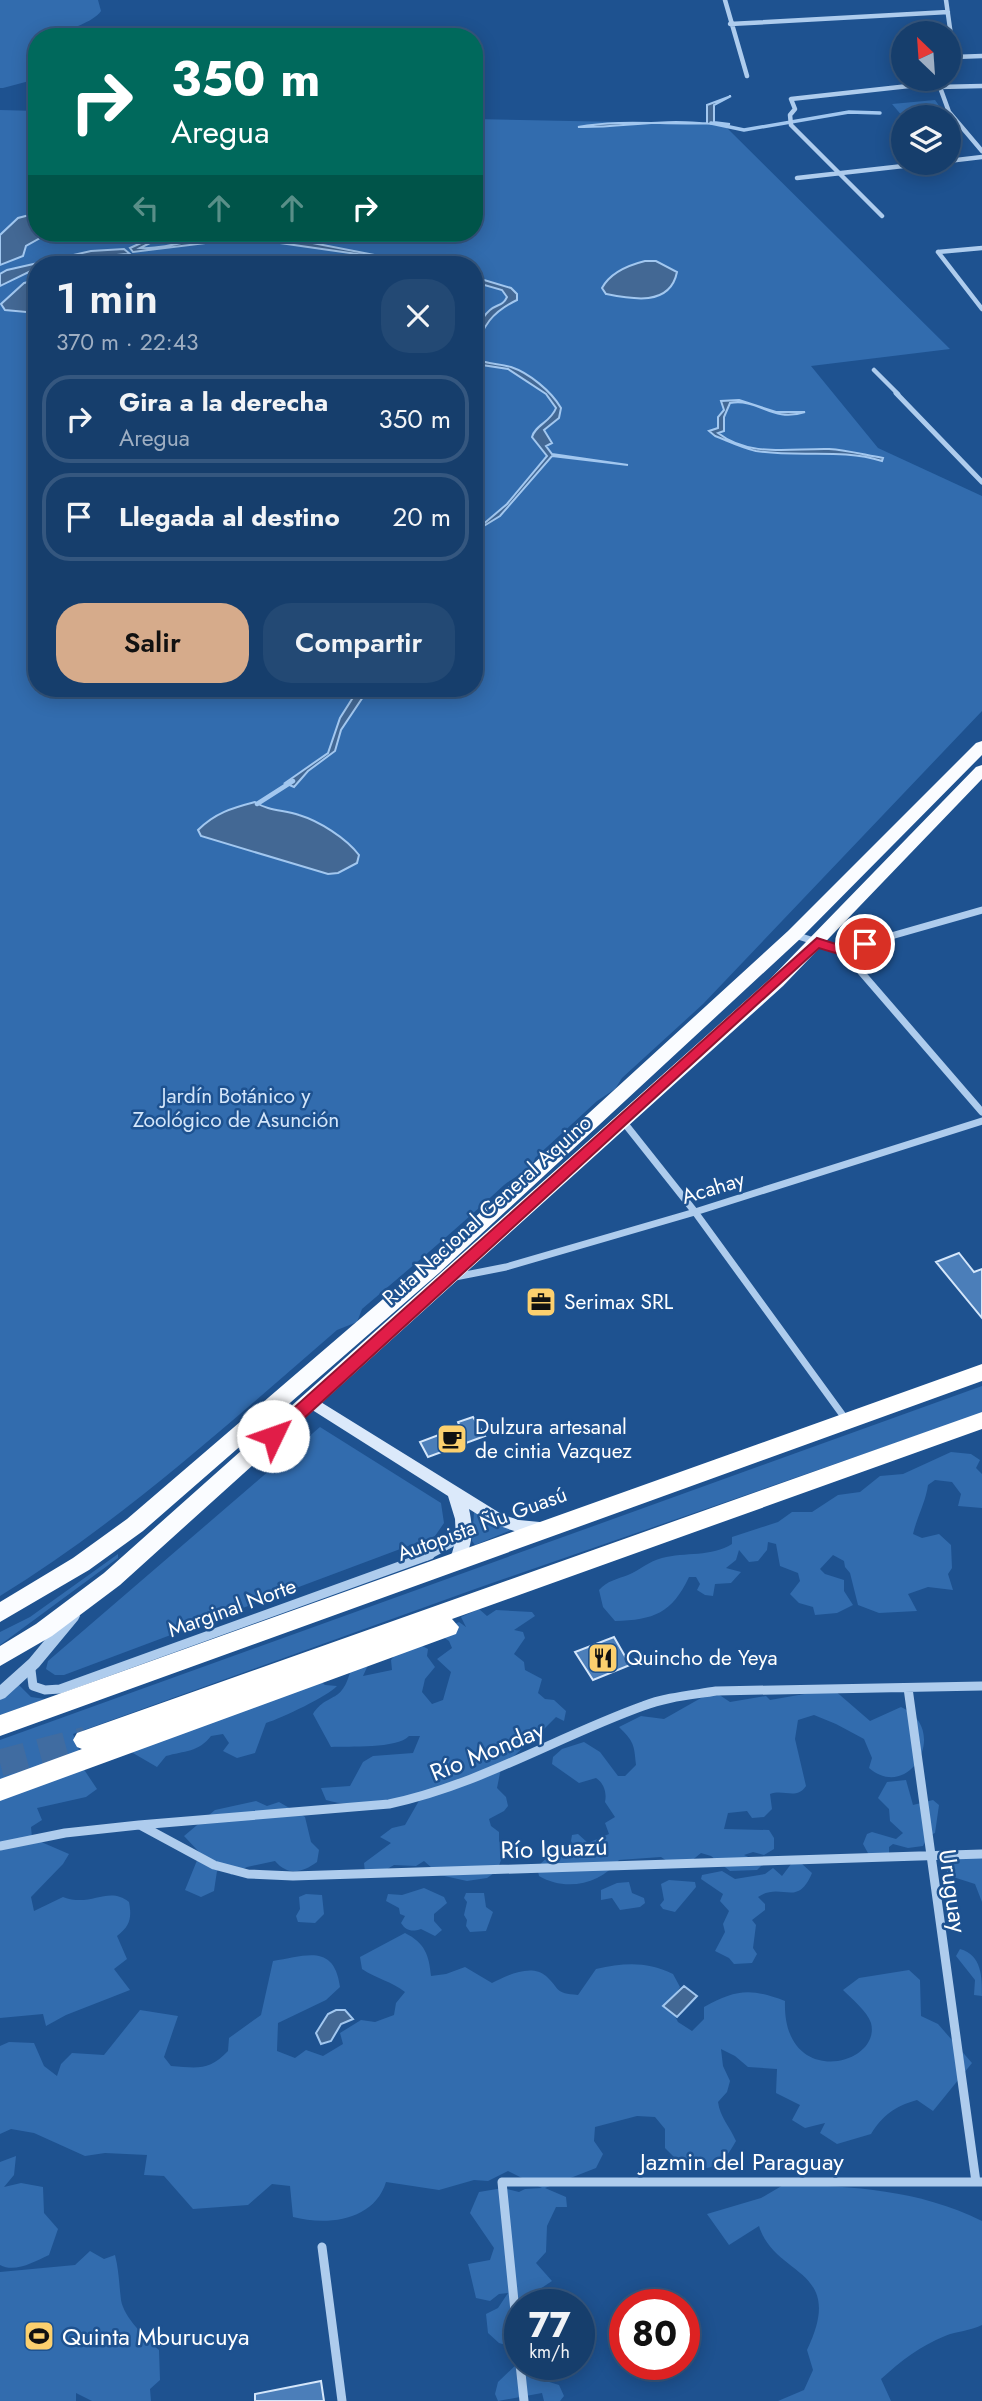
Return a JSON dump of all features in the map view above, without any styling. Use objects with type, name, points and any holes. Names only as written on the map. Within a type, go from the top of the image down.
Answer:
[{"type":"highway","name":"Ruta Nacional General Aquino","points":[[0,1613],[81,1564],[181,1485],[442,1259],[794,935],[982,746]]},
{"type":"highway","name":"Ruta Nacional General Aquino","points":[[0,1657],[84,1602],[141,1555],[451,1277],[777,982],[982,770]]},
{"type":"highway","name":"Autopista Ñu Guasú","points":[[0,1726],[982,1372]]},
{"type":"highway","points":[[86,1741],[982,1420]]},
{"type":"highway","points":[[0,1790],[509,1604],[625,1548]]},
{"type":"main road","points":[[311,1402],[497,1519],[519,1526],[550,1527]]},
{"type":"main road","points":[[452,1564],[459,1558],[462,1538],[462,1511],[453,1491]]},
{"type":"street","points":[[725,0],[747,76]]},
{"type":"street","points":[[946,0],[949,21]]},
{"type":"street","points":[[730,24],[948,12]]},
{"type":"street","points":[[961,57],[982,56]]},
{"type":"street","points":[[961,85],[982,86]]},
{"type":"street","points":[[882,216],[791,125],[790,115],[795,109],[791,99],[891,88]]},
{"type":"street","points":[[940,91],[949,112],[982,151]]},
{"type":"street","points":[[970,136],[982,136]]},
{"type":"street","points":[[961,159],[982,157]]},
{"type":"street","points":[[797,178],[891,167]]},
{"type":"street","points":[[982,248],[938,252],[982,309]]},
{"type":"street","points":[[874,370],[982,482]]},
{"type":"street","points":[[842,950],[982,910]]},
{"type":"street","points":[[794,935],[842,950],[982,1112]]},
{"type":"street","points":[[622,1120],[695,1212],[847,1420]]},
{"type":"street","name":"Acahay","points":[[451,1277],[506,1267],[695,1212],[982,1121]]},
{"type":"street","name":"Marginal Norte","points":[[34,1663],[29,1674],[33,1686],[45,1690],[60,1689],[427,1557],[462,1538]]},
{"type":"street","points":[[0,1694],[34,1663],[84,1602]]},
{"type":"street","name":"Río Monday","points":[[0,1846],[65,1833],[389,1804],[432,1795],[644,1705],[682,1696],[716,1691],[982,1686]]},
{"type":"street","name":"Uruguay","points":[[908,1688],[929,1854],[979,2182]]},
{"type":"street","name":"Río Iguazú","points":[[139,1825],[214,1865],[248,1874],[293,1876],[982,1854]]},
{"type":"street","name":"Jazmin del Paraguay","points":[[513,2289],[502,2182],[979,2182]]},
{"type":"street","points":[[322,2247],[342,2401]]},
{"type":"street","points":[[522,2380],[524,2401]]},
{"type":"green space","points":[[0,0],[98,0],[101,11],[97,16],[72,28],[28,28],[28,81],[0,88]]},
{"type":"green space","points":[[935,100],[939,105],[893,105]]},
{"type":"green space","name":"Jardín Botánico y Zoológico de Asunción","points":[[0,110],[28,111],[28,242],[483,242],[483,119],[723,124],[950,349],[811,366],[878,448],[982,496],[982,711],[703,1004],[622,1078],[615,1089],[597,1101],[535,1158],[527,1170],[504,1185],[362,1309],[357,1322],[337,1330],[174,1470],[45,1567],[0,1596]]},
{"type":"green space","points":[[982,1386],[982,1413],[475,1589],[73,1734],[81,1755],[0,1782],[0,1740]]},
{"type":"green space","points":[[320,1427],[441,1503],[444,1523],[435,1536],[64,1675],[55,1675],[46,1669],[48,1661]]},
{"type":"green space","points":[[951,1452],[971,1454],[980,1460],[976,1468],[982,1474],[982,1508],[958,1506],[961,1494],[952,1482],[935,1480],[928,1485],[913,1534],[922,1538],[939,1534],[951,1545],[952,1568],[948,1574],[953,1590],[928,1587],[908,1594],[917,1611],[879,1613],[858,1605],[844,1561],[833,1555],[820,1569],[825,1574],[844,1580],[844,1591],[853,1605],[837,1613],[815,1615],[813,1607],[799,1603],[790,1594],[800,1581],[798,1573],[780,1566],[776,1544],[768,1542],[767,1550],[758,1561],[749,1562],[739,1550],[736,1560],[726,1568],[741,1572],[731,1583],[715,1584],[713,1596],[697,1590],[700,1584],[696,1577],[689,1577],[676,1599],[651,1616],[615,1621],[603,1607],[599,1590],[602,1587],[653,1561],[671,1556],[716,1551],[732,1544],[732,1537],[778,1522],[792,1512],[812,1512],[838,1495],[860,1492],[880,1476],[903,1474]]},
{"type":"green space","points":[[474,1512],[511,1530],[475,1545],[472,1541]]},
{"type":"green space","points":[[118,1554],[118,1558],[0,1645],[0,1632],[30,1617]]},
{"type":"green space","points":[[479,1609],[487,1616],[496,1610],[532,1612],[535,1616],[514,1630],[523,1632],[525,1638],[514,1654],[524,1662],[525,1670],[542,1679],[538,1693],[545,1699],[554,1700],[566,1711],[564,1721],[556,1717],[544,1729],[528,1731],[527,1744],[501,1768],[497,1788],[506,1797],[508,1806],[489,1819],[491,1826],[499,1832],[499,1841],[505,1849],[497,1871],[487,1878],[467,1881],[440,1875],[424,1861],[416,1866],[394,1865],[377,1875],[365,1872],[364,1863],[391,1843],[380,1837],[392,1828],[405,1825],[420,1799],[412,1803],[390,1800],[337,1803],[326,1800],[321,1788],[350,1786],[363,1762],[373,1756],[413,1753],[420,1736],[409,1736],[384,1745],[331,1747],[313,1714],[344,1687],[352,1664],[368,1665],[363,1676],[392,1670],[391,1660],[401,1647],[416,1643],[428,1649],[427,1656],[435,1667],[425,1679],[422,1692],[432,1704],[443,1700],[451,1672],[437,1659],[452,1648],[449,1641],[436,1632],[459,1622],[466,1627],[461,1617]]},
{"type":"green space","points":[[319,1680],[325,1685],[337,1686],[283,1717],[266,1723],[255,1753],[237,1758],[223,1751],[229,1743],[223,1734],[211,1736],[196,1748],[166,1756],[157,1767],[126,1749]]},
{"type":"green space","points":[[18,1684],[31,1697],[45,1699],[0,1715],[0,1700]]},
{"type":"green space","points":[[833,1689],[870,1721],[901,1707],[916,1717],[923,1731],[924,1745],[919,1759],[910,1770],[898,1776],[884,1776],[869,1768],[872,1758],[864,1739],[814,1715],[798,1720],[795,1739],[806,1786],[799,1792],[770,1794],[772,1809],[764,1817],[752,1818],[747,1811],[728,1813],[724,1829],[769,1830],[774,1838],[774,1849],[764,1855],[753,1852],[744,1855],[763,1864],[757,1870],[730,1871],[711,1856],[701,1853],[690,1862],[667,1861],[661,1857],[619,1860],[603,1875],[582,1883],[560,1884],[539,1876],[537,1867],[553,1852],[560,1851],[562,1856],[571,1856],[576,1852],[571,1841],[572,1835],[578,1834],[588,1843],[609,1834],[605,1823],[615,1817],[605,1802],[606,1795],[599,1780],[596,1778],[579,1783],[552,1764],[553,1757],[562,1749],[584,1742],[600,1752],[618,1776],[625,1776],[636,1765],[634,1748],[619,1727],[641,1716],[664,1719],[708,1694],[718,1694],[730,1702],[766,1696],[770,1700]]},
{"type":"green space","points":[[81,1765],[97,1789],[86,1797],[37,1808],[42,1820],[31,1827],[32,1838],[69,1854],[63,1864],[31,1897],[34,1911],[63,1897],[82,1900],[114,1896],[129,1902],[129,1921],[117,1936],[127,1959],[114,1969],[130,1990],[66,2015],[46,2026],[43,2014],[0,2018],[0,1797]]},
{"type":"green space","points":[[906,1780],[913,1805],[933,1800],[939,1805],[935,1833],[928,1836],[923,1846],[908,1848],[893,1844],[889,1847],[889,1857],[869,1855],[863,1844],[867,1834],[872,1832],[896,1839],[903,1833],[890,1821],[889,1809],[878,1798],[887,1782]]},
{"type":"green space","points":[[256,1801],[267,1806],[279,1802],[305,1817],[311,1842],[319,1850],[317,1862],[306,1869],[290,1871],[275,1861],[247,1867],[231,1875],[224,1865],[217,1871],[214,1891],[201,1897],[185,1890],[200,1853],[184,1836],[215,1810]]},
{"type":"green space","points":[[982,1854],[982,1902],[975,1884],[950,1876],[946,1870],[955,1857]]},
{"type":"green space","points":[[801,1863],[812,1873],[801,1890],[767,1893],[758,1897],[765,1904],[765,1910],[752,1920],[756,1925],[753,1948],[757,1954],[752,1963],[734,1964],[729,1958],[715,1951],[725,1932],[723,1924],[729,1911],[720,1901],[723,1894],[701,1879],[702,1875],[722,1871],[735,1879],[765,1874],[773,1868],[782,1876],[791,1864]]},
{"type":"green space","points":[[669,1880],[695,1882],[696,1887],[675,1912],[663,1909],[660,1905],[664,1900],[661,1884]]},
{"type":"green space","points":[[629,1882],[632,1893],[644,1898],[645,1903],[640,1907],[620,1910],[612,1898],[601,1900],[601,1890],[617,1883]]},
{"type":"green space","points":[[424,1888],[444,1897],[447,1903],[434,1914],[434,1921],[442,1930],[435,1936],[421,1929],[412,1931],[405,1928],[401,1923],[405,1916],[400,1914],[399,1908],[386,1901],[388,1894],[402,1895]]},
{"type":"green space","points":[[466,1893],[484,1893],[486,1907],[493,1912],[486,1931],[470,1932],[466,1926]]},
{"type":"green space","points":[[306,1894],[322,1895],[324,1914],[315,1923],[298,1922],[296,1916],[300,1909],[299,1897]]},
{"type":"green space","points":[[405,1933],[425,1950],[431,1976],[465,1967],[492,1983],[519,1972],[533,1971],[546,1976],[561,1992],[578,1995],[596,1969],[635,1964],[654,1967],[673,1974],[680,1987],[669,2005],[678,2022],[692,2031],[704,2019],[704,2007],[735,1994],[762,1994],[785,2001],[788,2029],[799,2048],[814,2058],[831,2062],[848,2058],[862,2050],[870,2038],[869,2019],[843,1990],[859,1978],[909,1970],[920,1980],[921,2016],[938,2024],[972,2063],[933,2111],[917,2100],[909,2102],[890,2112],[871,2134],[837,2144],[820,2133],[825,2123],[805,2128],[792,2120],[800,2105],[776,2093],[777,2069],[748,2067],[721,2049],[723,2066],[730,2081],[727,2092],[718,2102],[736,2141],[726,2156],[716,2165],[704,2169],[686,2169],[665,2148],[665,2129],[655,2117],[637,2116],[595,2127],[594,2141],[603,2154],[596,2168],[545,2188],[566,2197],[567,2207],[556,2207],[547,2226],[546,2252],[536,2263],[552,2281],[540,2289],[504,2289],[504,2293],[490,2301],[476,2298],[468,2264],[490,2260],[494,2248],[470,2213],[479,2192],[503,2188],[519,2192],[542,2188],[508,2171],[488,2181],[474,2180],[439,2190],[386,2182],[380,2195],[360,2213],[334,2220],[306,2220],[293,2217],[290,2186],[272,2184],[248,2205],[193,2209],[164,2176],[144,2175],[147,2155],[105,2153],[85,2156],[34,2133],[11,2129],[0,2134],[0,2046],[9,2042],[34,2043],[44,2066],[57,2076],[61,2064],[72,2053],[104,2055],[140,2010],[178,2016],[164,2057],[171,2066],[209,2065],[228,2051],[229,2038],[261,2015],[273,1961],[307,1955],[325,1958],[332,1964],[340,1987],[326,2000],[278,2023],[277,2051],[295,2058],[306,2050],[323,2056],[343,2044],[340,2033],[361,2020],[375,2022],[394,2015],[396,2003],[405,1992],[362,1969],[360,1957]]},
{"type":"green space","points":[[960,1949],[977,1961],[981,1974],[982,1996],[974,1995],[975,1980],[956,1956]]},
{"type":"green space","points":[[16,2156],[14,2175],[4,2187],[21,2183],[43,2187],[44,2213],[58,2229],[49,2255],[12,2268],[0,2265],[0,2162]]},
{"type":"green space","points":[[785,2184],[861,2189],[910,2196],[958,2210],[982,2221],[982,2325],[936,2340],[896,2366],[881,2379],[891,2401],[778,2401],[804,2390],[813,2370],[807,2350],[817,2323],[819,2303],[814,2288],[767,2243],[759,2226],[729,2245],[707,2214],[761,2198]]},
{"type":"green space","points":[[90,2251],[104,2259],[115,2255],[121,2300],[126,2314],[159,2350],[160,2380],[150,2389],[151,2401],[92,2401],[76,2393],[76,2401],[0,2401],[0,2272],[75,2265]]},
{"type":"green space","points":[[504,2299],[504,2344],[488,2333],[486,2314],[498,2308]]},
{"type":"green space","points":[[504,2376],[504,2380],[545,2380],[559,2385],[564,2396],[560,2401],[544,2401],[542,2393],[498,2401],[495,2394],[498,2382]]},
{"type":"shaded area","points":[[731,96],[714,105],[714,122],[730,124],[700,123],[707,123],[707,105]]},
{"type":"shaded area","points":[[610,123],[652,123],[602,127],[578,127]]},
{"type":"shaded area","points":[[28,215],[28,242],[33,242],[26,246],[23,256],[0,265],[0,235],[18,218]]},
{"type":"shaded area","points":[[143,242],[152,242],[140,248],[184,242],[214,242],[133,252],[130,248]]},
{"type":"shaded area","points":[[277,242],[307,242],[380,256],[367,256]]},
{"type":"shaded area","points":[[124,249],[130,254],[69,256],[91,251]]},
{"type":"shaded area","points":[[645,261],[656,261],[677,272],[666,291],[648,298],[606,294],[602,288],[610,278],[626,267]]},
{"type":"shaded area","points":[[28,265],[28,272],[0,286],[0,274]]},
{"type":"shaded area","points":[[483,280],[511,288],[517,294],[517,300],[495,314],[483,331],[483,318],[507,297],[502,290],[483,285]]},
{"type":"shaded area","points":[[28,282],[28,312],[5,310],[1,304]]},
{"type":"shaded area","points":[[483,362],[511,367],[532,378],[546,389],[561,408],[559,418],[544,430],[552,443],[546,446],[552,454],[628,465],[552,456],[500,516],[483,526],[507,504],[547,456],[532,437],[556,408],[546,394],[508,369],[483,365]]},
{"type":"shaded area","points":[[739,400],[776,412],[805,412],[783,415],[750,404],[730,403],[724,417],[724,431],[718,433],[730,441],[757,449],[842,450],[883,458],[882,461],[851,455],[756,451],[715,436],[709,431],[718,428],[718,417],[724,410],[721,401]]},
{"type":"shaded area","points":[[353,697],[363,697],[341,730],[335,751],[308,771],[294,787],[285,783],[328,753],[340,718]]},
{"type":"shaded area","points":[[255,802],[307,818],[340,836],[359,855],[357,863],[338,873],[328,874],[201,836],[198,830],[217,815]]},
{"type":"shaded area","points":[[684,1986],[697,1996],[677,2017],[663,2006]]},
{"type":"shaded area","points":[[345,2010],[353,2019],[341,2024],[331,2041],[321,2044],[316,2033],[328,2014]]},
{"type":"building","points":[[959,1253],[974,1272],[982,1269],[982,1318],[936,1262]]},
{"type":"building","name":"Dulzura artesanal de cintia Vazquez","points":[[473,1417],[485,1436],[428,1457],[420,1442],[460,1427],[458,1422]]},
{"type":"building","name":"Quincho de Yeya","points":[[614,1637],[630,1665],[593,1680],[575,1652]]},
{"type":"building","points":[[321,2381],[324,2401],[255,2401],[255,2394]]},
{"type":"waterway","points":[[711,123],[744,130],[849,112],[880,113]]},
{"type":"waterway","points":[[257,804],[293,781]]},
{"type":"tunnel","points":[[0,1763],[86,1740]]},
{"type":"place","name":"Serimax SRL","points":[[541,1302]]},
{"type":"place","name":"Dulzura artesanal de cintia Vazquez","points":[[452,1439]]},
{"type":"place","name":"Quincho de Yeya","points":[[603,1658]]},
{"type":"place","name":"Quinta Mburucuya","points":[[39,2336]]},
{"type":"route","points":[[273,1436],[777,982],[817,942],[842,950],[865,944]]}]
